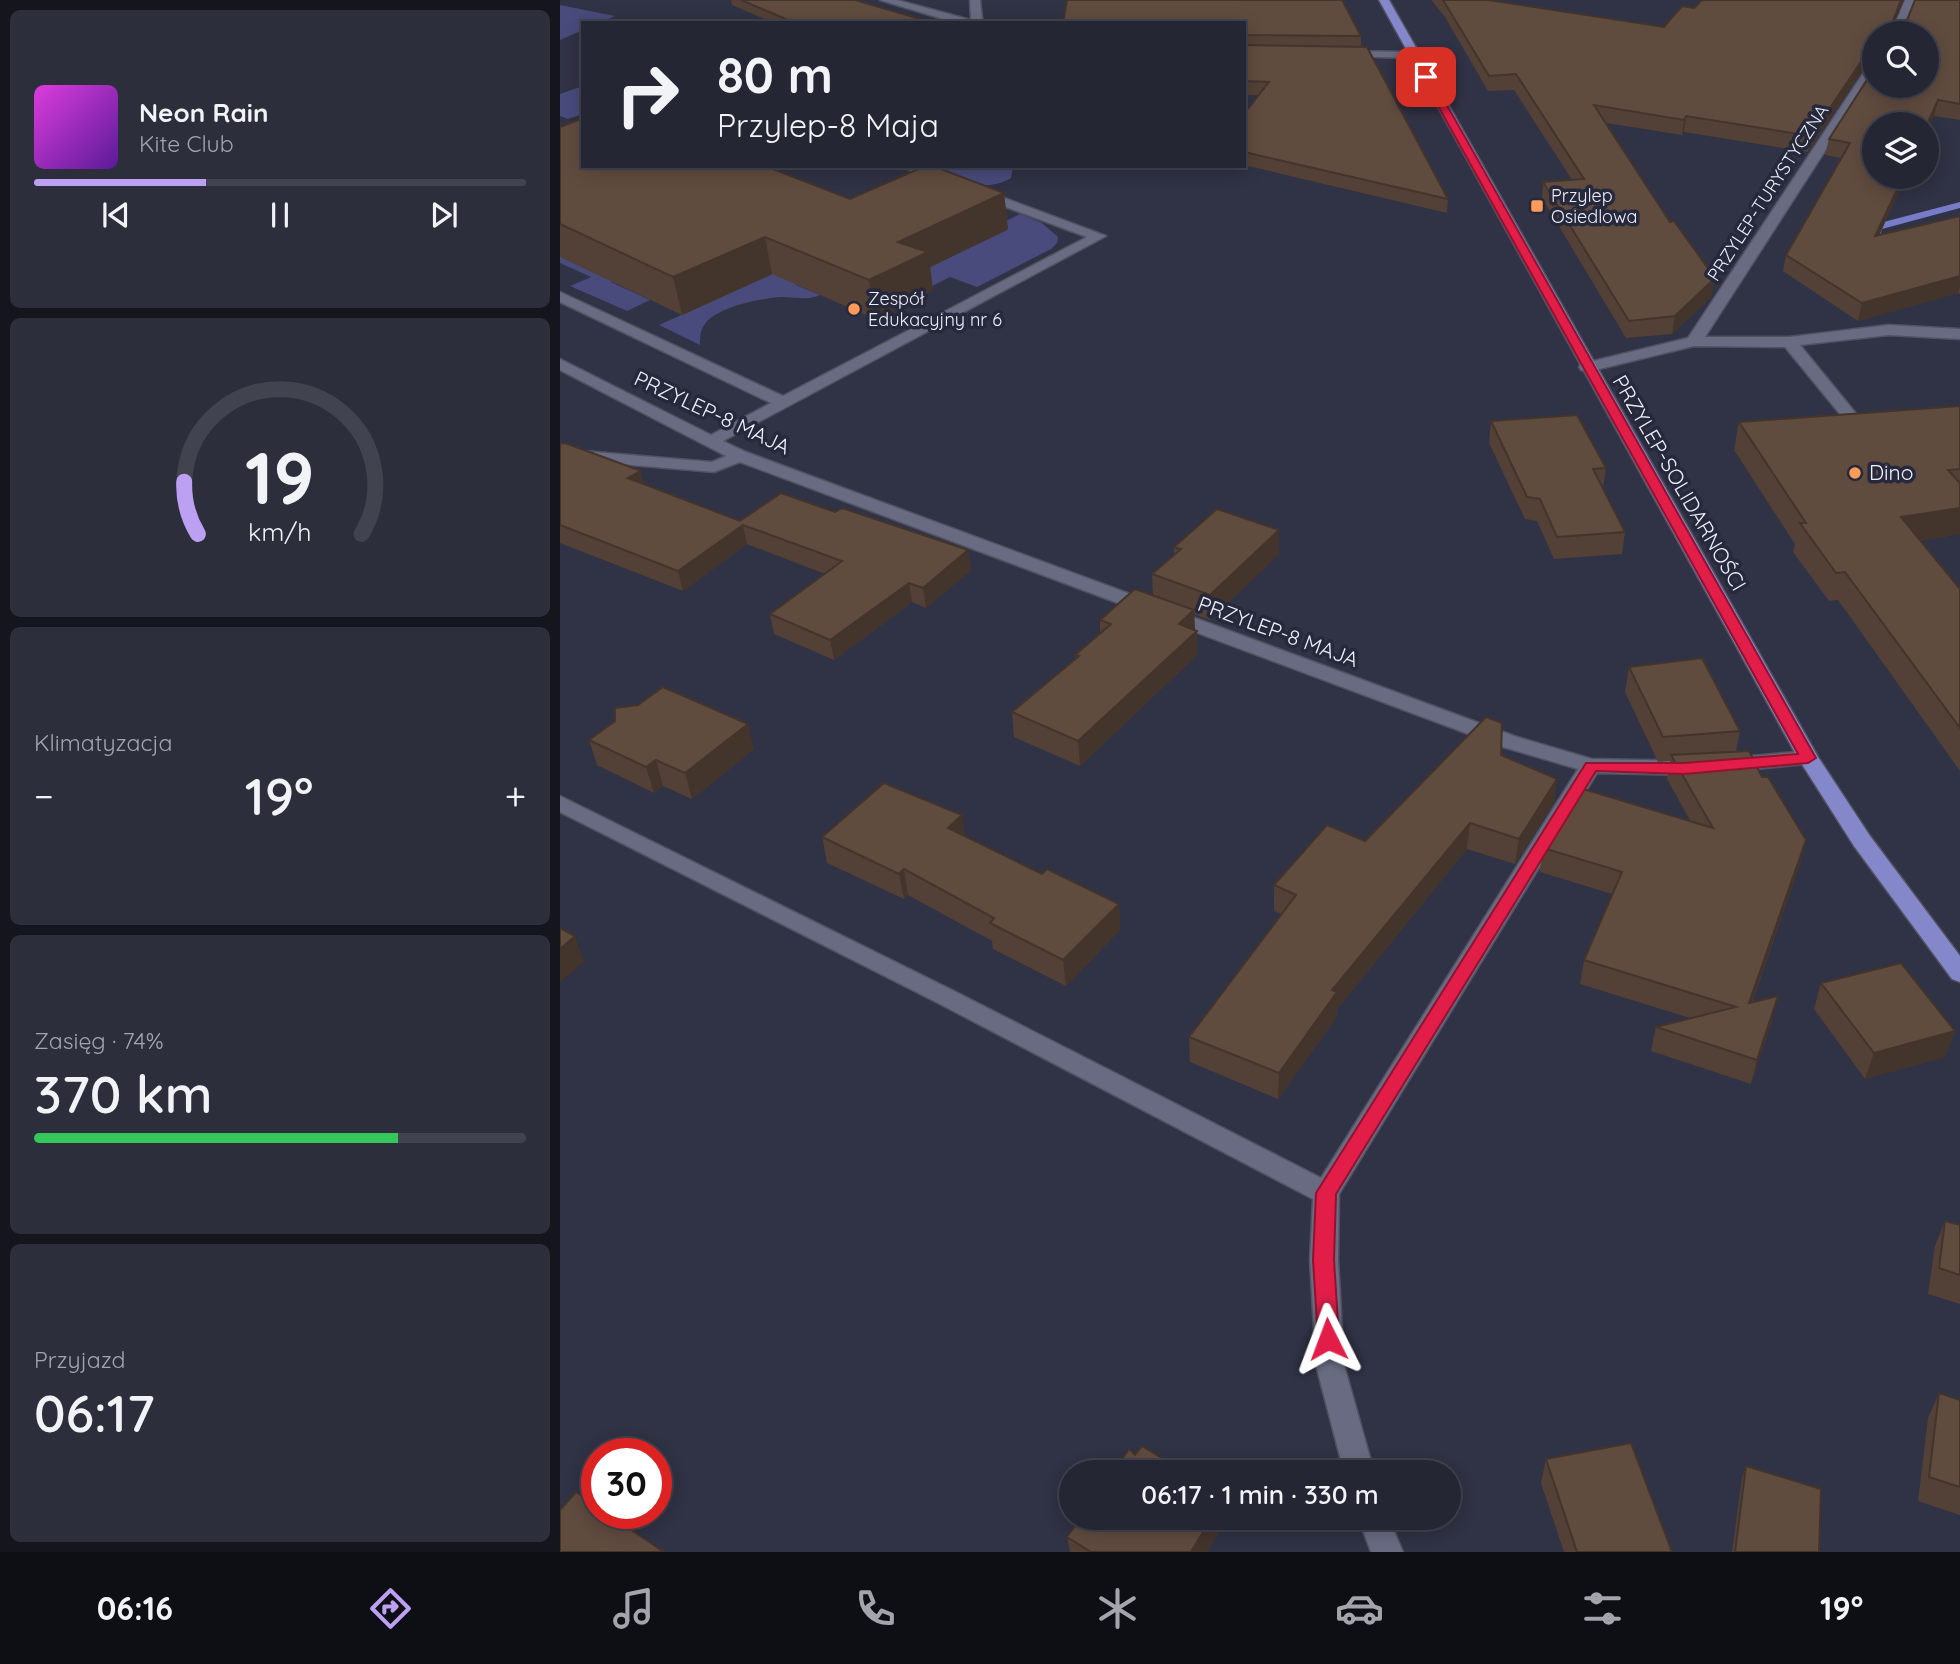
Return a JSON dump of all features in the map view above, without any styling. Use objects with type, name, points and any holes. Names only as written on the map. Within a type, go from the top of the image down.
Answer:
[{"type":"main road","name":"PRZYLEP-SOLIDARNOŚCI","points":[[1384,0],[1808,758],[1870,851],[1960,973]]},
{"type":"street","points":[[885,0],[963,21]]},
{"type":"street","points":[[975,0],[978,21]]},
{"type":"street","points":[[1901,21],[1910,0]]},
{"type":"street","points":[[1335,54],[1414,55]]},
{"type":"street","name":"PRZYLEP-TURYSTYCZNA","points":[[1694,341],[1862,84]]},
{"type":"street","points":[[711,441],[1099,236],[912,168]]},
{"type":"street","points":[[560,296],[784,403]]},
{"type":"street","points":[[1587,367],[1694,341],[1789,342],[1889,330],[1960,334]]},
{"type":"street","points":[[1789,342],[1850,416]]},
{"type":"street","name":"PRZYLEP-8 MAJA","points":[[560,365],[740,456],[1510,742],[1591,766],[1684,769],[1808,758]]},
{"type":"street","points":[[560,454],[714,467],[740,456]]},
{"type":"street","points":[[1356,1460],[1330,1365],[1324,1260],[1326,1193],[1591,766]]},
{"type":"street","points":[[560,803],[946,997],[1326,1193]]},
{"type":"street","points":[[1378,1530],[1387,1552]]},
{"type":"shaded area","points":[[560,5],[615,16],[604,21],[581,21],[581,31],[560,40]]},
{"type":"shaded area","points":[[581,87],[581,115],[568,119],[560,116],[560,94]]},
{"type":"shaded area","points":[[934,168],[1013,168],[1011,178],[1001,183],[980,185]]},
{"type":"shaded area","points":[[1020,214],[1042,223],[1058,237],[1057,243],[1051,249],[977,287],[950,277],[928,288],[905,279],[1007,230],[998,225]]},
{"type":"shaded area","points":[[726,232],[611,282],[650,300],[627,311],[570,286],[591,277],[560,263],[560,253]]},
{"type":"shaded area","points":[[799,262],[796,285],[820,295],[806,298],[773,298],[729,308],[705,324],[701,331],[700,345],[659,325]]},
{"type":"building","points":[[741,0],[855,0],[927,21],[790,21]]},
{"type":"building","points":[[1067,0],[1342,0],[1361,36],[1246,35],[1246,21],[1063,21]]},
{"type":"building","points":[[1443,0],[1488,0],[1664,27],[1682,6],[1694,8],[1702,0],[1901,0],[1893,21],[1862,21],[1862,60],[1811,136],[1686,116],[1684,120],[1594,105],[1670,222],[1674,221],[1715,278],[1675,316],[1629,321],[1543,182],[1584,179],[1516,74],[1489,76]]},
{"type":"building","points":[[1915,0],[1960,0],[1960,104],[1938,100],[1933,112],[1862,112],[1862,189],[1897,189],[1875,236],[1960,216],[1960,276],[1862,303],[1786,255],[1850,143],[1829,139],[1862,88],[1862,98],[1939,98],[1939,21],[1893,21],[1907,20]]},
{"type":"building","points":[[1246,45],[1367,47],[1448,199],[1246,152],[1246,111],[1269,82],[1246,81]]},
{"type":"building","points":[[581,119],[581,168],[770,168],[850,199],[920,168],[938,168],[1004,193],[898,242],[928,252],[869,280],[765,237],[673,277],[560,224],[560,127]]},
{"type":"building","points":[[1960,406],[1960,469],[1948,470],[1960,483],[1960,508],[1901,517],[1960,589],[1960,728],[1845,572],[1836,573],[1800,523],[1806,523],[1739,422]]},
{"type":"building","points":[[1577,415],[1606,468],[1593,469],[1625,532],[1557,537],[1540,499],[1527,497],[1491,421]]},
{"type":"building","points":[[560,443],[641,471],[628,478],[740,521],[781,493],[835,512],[842,508],[968,550],[923,588],[909,583],[830,640],[770,614],[842,561],[743,525],[678,571],[560,525]]},
{"type":"building","points":[[1217,509],[1279,530],[1210,595],[1152,574],[1181,549],[1174,547]]},
{"type":"building","points":[[1135,589],[1194,610],[1179,624],[1197,631],[1078,741],[1012,712],[1079,656],[1075,655],[1111,624],[1100,620]]},
{"type":"building","points":[[1702,658],[1740,731],[1663,737],[1629,667]]},
{"type":"building","points":[[663,687],[748,724],[685,773],[656,760],[646,767],[589,740],[615,721],[615,708],[638,705]]},
{"type":"building","points":[[1486,717],[1502,723],[1501,755],[1557,779],[1519,839],[1470,823],[1332,990],[1337,992],[1279,1073],[1189,1037],[1296,895],[1274,885],[1327,825],[1365,841]]},
{"type":"building","points":[[1749,751],[1762,777],[1768,777],[1806,840],[1749,1003],[1778,996],[1757,1060],[1656,1027],[1736,1007],[1584,960],[1622,872],[1543,848],[1580,788],[1713,828],[1671,755]]},
{"type":"building","points":[[884,783],[962,815],[948,828],[1042,874],[1047,869],[1119,904],[1063,960],[990,923],[994,918],[904,869],[899,874],[822,837]]},
{"type":"building","points":[[560,928],[575,936],[560,949]]},
{"type":"building","points":[[1901,963],[1955,1031],[1874,1053],[1821,983]]},
{"type":"building","points":[[1945,1221],[1960,1225],[1960,1275],[1939,1268]]},
{"type":"building","points":[[1939,1393],[1960,1400],[1960,1487],[1929,1477]]},
{"type":"building","points":[[1631,1443],[1672,1552],[1577,1552],[1546,1459]]},
{"type":"building","points":[[1142,1446],[1165,1460],[1121,1460],[1129,1449],[1135,1455]]},
{"type":"building","points":[[1746,1466],[1821,1489],[1819,1552],[1735,1552]]},
{"type":"building","points":[[576,1492],[581,1495],[581,1529],[630,1529],[664,1552],[560,1552],[560,1510]]},
{"type":"building","points":[[1072,1530],[1204,1530],[1191,1552],[1091,1552],[1067,1537]]},
{"type":"waterway","points":[[1874,242],[1876,227],[1960,205]]},
{"type":"place","name":"Przylep Osiedlowa","points":[[1537,206]]},
{"type":"place","name":"Zespół Edukacyjny nr 6","points":[[854,309]]},
{"type":"place","name":"Dino","points":[[1855,473]]},
{"type":"route","points":[[1328,1339],[1324,1260],[1326,1193],[1591,766],[1684,769],[1808,758],[1426,77]]}]
